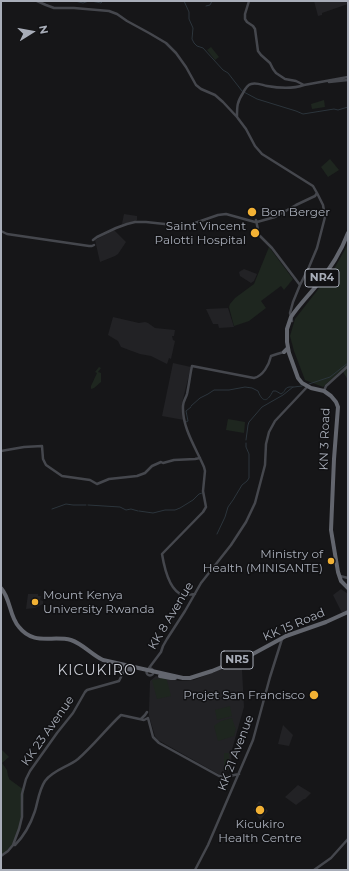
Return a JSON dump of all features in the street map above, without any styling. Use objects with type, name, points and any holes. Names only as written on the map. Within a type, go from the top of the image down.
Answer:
[{"type":"highway","name":"NR4","points":[[306,386],[296,371],[288,352],[286,338],[287,329],[291,316],[319,283],[339,254],[348,235]]},
{"type":"highway","points":[[288,352],[306,386]]},
{"type":"highway","name":"KN 3 Road","points":[[306,386],[324,391],[331,396],[334,399],[338,409],[331,524],[336,568],[348,587]]},
{"type":"highway","name":"KK 15 Road","points":[[1,589],[6,598],[12,620],[23,634],[43,641],[66,640],[80,645],[101,660],[181,679],[200,677],[249,657],[297,632],[348,613]]},
{"type":"highway","points":[[121,665],[125,668],[150,671]]},
{"type":"highway","points":[[121,665],[150,671],[172,678],[174,677]]},
{"type":"main road","points":[[37,1],[52,7],[109,11],[164,42],[176,53],[196,85],[219,98],[237,117],[246,129],[255,146],[262,154],[310,183],[318,192],[325,212],[324,223],[317,248],[295,297],[291,316]]},
{"type":"main road","points":[[249,1],[245,16],[246,22],[254,26],[258,51],[261,56],[270,63],[274,72],[285,79],[296,81],[302,85]]},
{"type":"main road","points":[[237,117],[237,102],[245,89],[252,84],[256,83],[290,88],[321,81],[348,78]]},
{"type":"main road","points":[[1,231],[11,234],[93,246],[93,240],[97,237],[119,226],[135,222],[185,225],[226,214],[256,221],[275,217],[317,195],[318,192]]},
{"type":"main road","points":[[256,221],[259,235],[272,248],[300,285]]},
{"type":"main road","points":[[195,594],[183,595],[177,592],[167,575],[162,554],[206,508],[203,491],[205,471],[204,465],[191,440],[183,407],[192,366],[249,378],[256,378],[269,364],[271,356],[288,352]]},
{"type":"main road","points":[[324,391],[326,386],[348,366]]},
{"type":"main road","name":"KK 8 Avenue","points":[[150,671],[151,665],[161,652],[167,639],[195,594],[206,577],[231,545],[256,502],[265,465],[267,440],[272,426],[306,386]]},
{"type":"main road","points":[[1,451],[42,446],[43,459],[45,463],[60,474],[66,477],[90,480],[97,484],[109,479],[138,476],[145,473],[152,466],[161,462],[200,459]]},
{"type":"main road","points":[[341,578],[348,578]]},
{"type":"main road","name":"KK 21 Avenue","points":[[195,870],[208,845],[253,740],[281,639]]},
{"type":"main road","name":"KK 23 Avenue","points":[[1,856],[13,845],[17,835],[22,817],[22,794],[30,771],[73,713],[85,692],[87,690],[119,681],[125,668]]},
{"type":"main road","points":[[142,719],[146,716],[147,712]]},
{"type":"main road","points":[[13,845],[15,845],[26,830],[32,819],[39,795],[46,780],[77,760],[121,715],[142,719],[149,722]]},
{"type":"main road","points":[[142,719],[148,718],[153,737],[166,747],[222,777],[239,774]]},
{"type":"main road","points":[[314,870],[331,858],[348,839]]},
{"type":"shaded area","points":[[314,1],[348,1],[348,4],[322,13],[322,15],[318,16]]},
{"type":"shaded area","points":[[211,47],[219,57],[215,60],[207,50]]},
{"type":"shaded area","points":[[324,100],[325,107],[312,109],[311,104]]},
{"type":"shaded area","points":[[330,159],[339,170],[328,177],[321,167]]},
{"type":"shaded area","points":[[124,214],[137,216],[137,220],[122,224]]},
{"type":"shaded area","points":[[114,230],[126,242],[118,254],[100,262],[95,240]]},
{"type":"shaded area","points":[[348,244],[348,380],[343,372],[338,373],[323,387],[305,380],[290,336],[295,319],[334,269]]},
{"type":"shaded area","points":[[269,247],[293,279],[284,290],[281,286],[261,301],[266,308],[249,321],[234,326],[229,307],[230,304],[235,298],[254,284]]},
{"type":"shaded area","points":[[244,269],[257,274],[254,281],[251,283],[240,276],[239,272]]},
{"type":"shaded area","points":[[228,308],[234,327],[219,328],[218,324],[213,324],[206,309]]},
{"type":"shaded area","points":[[113,317],[139,323],[145,322],[155,328],[175,330],[174,336],[172,336],[173,340],[175,341],[171,359],[169,358],[167,364],[151,356],[140,354],[121,347],[118,341],[108,335]]},
{"type":"shaded area","points":[[173,363],[191,367],[182,403],[184,420],[162,416]]},
{"type":"shaded area","points":[[99,367],[101,368],[98,372],[101,373],[101,382],[91,389],[97,373],[95,372]]},
{"type":"shaded area","points":[[228,419],[245,422],[244,433],[226,430]]},
{"type":"shaded area","points":[[341,589],[348,594],[348,610],[342,613],[333,595]]},
{"type":"shaded area","name":"Mount Kenya University Rwanda","points":[[28,594],[38,594],[38,596],[41,596],[40,600],[43,601],[43,604],[35,608],[26,609]]},
{"type":"shaded area","points":[[239,662],[242,670],[244,707],[231,753],[232,767],[220,775],[158,740],[155,736],[149,716],[150,681],[156,676],[180,681],[194,680]]},
{"type":"shaded area","points":[[166,677],[171,696],[157,699],[152,680]]},
{"type":"shaded area","points":[[230,706],[232,716],[217,720],[215,710]]},
{"type":"shaded area","points":[[232,718],[236,728],[234,736],[218,741],[214,726],[221,721]]},
{"type":"shaded area","points":[[283,725],[293,735],[289,746],[278,744]]},
{"type":"shaded area","points":[[1,749],[9,757],[2,763],[7,770],[9,779],[24,790],[22,818],[19,833],[15,841],[1,856]]},
{"type":"shaded area","points":[[224,753],[229,753],[230,770],[224,770]]},
{"type":"shaded area","points":[[298,785],[311,793],[296,805],[285,797]]},
{"type":"shaded area","name":"Kicukiro Health Centre","points":[[259,801],[268,811],[260,820],[253,810]]},
{"type":"waterway","points":[[75,1],[83,3],[89,1]]},
{"type":"waterway","points":[[91,1],[101,3],[103,1]]},
{"type":"waterway","points":[[184,1],[189,12],[189,19],[193,28],[192,39],[194,43],[203,48],[223,70],[228,73],[242,91],[257,99],[303,114],[334,109],[338,110],[348,107]]},
{"type":"waterway","points":[[206,6],[210,5],[212,1]]},
{"type":"waterway","points":[[309,384],[330,377],[348,363]]},
{"type":"waterway","points":[[246,440],[249,422],[262,407],[283,395],[293,387],[302,386]]},
{"type":"waterway","points":[[191,406],[200,398],[214,390],[229,390],[245,387],[252,388],[258,391],[262,398],[266,400],[273,391],[281,394],[286,388],[293,387]]},
{"type":"waterway","points":[[186,422],[188,421],[186,411],[191,407]]},
{"type":"waterway","points":[[217,534],[228,507],[242,485],[249,478],[249,454],[246,443]]},
{"type":"waterway","points":[[139,511],[153,513],[165,510],[175,510],[202,493]]},
{"type":"waterway","points":[[52,509],[66,504],[86,505]]},
{"type":"waterway","points":[[88,505],[120,507],[126,510],[131,509],[138,511]]},
{"type":"place","name":"Bon Berger","points":[[252,212]]},
{"type":"place","name":"Saint Vincent Palotti Hospital","points":[[255,233]]},
{"type":"place","name":"Ministry of Health (MINISANTE)","points":[[331,561]]},
{"type":"place","name":"Mount Kenya University Rwanda","points":[[35,602]]},
{"type":"place","name":"Projet San Francisco","points":[[314,695]]},
{"type":"place","name":"Kicukiro Health Centre","points":[[260,810]]},
{"type":"district","name":"KICUKIRO","points":[[97,671]]}]
